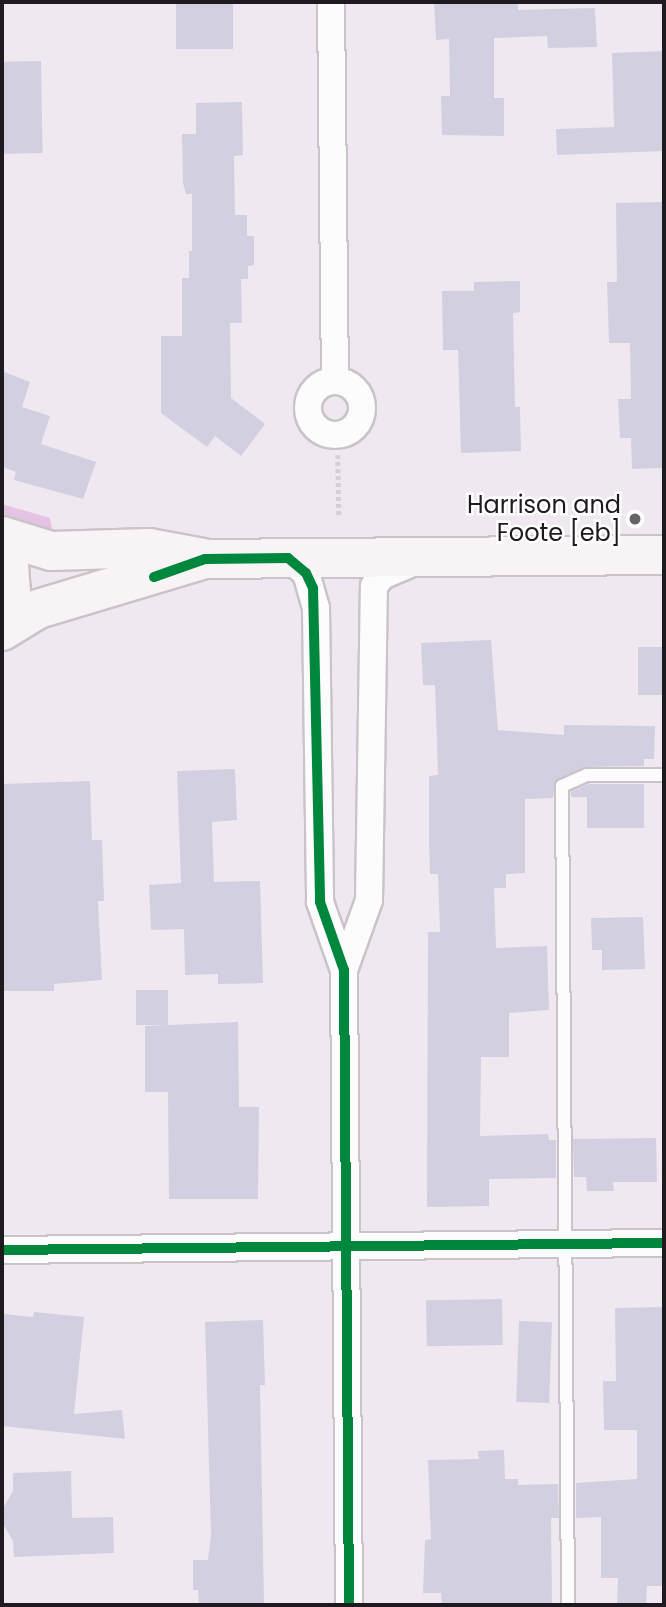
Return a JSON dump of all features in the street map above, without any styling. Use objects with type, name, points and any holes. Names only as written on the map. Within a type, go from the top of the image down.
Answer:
[{"type":"main road","points":[[2,536],[51,551],[167,549],[205,559],[664,555]]},
{"type":"main road","points":[[2,548],[11,591],[2,621]]},
{"type":"main road","points":[[2,631],[38,609],[205,559]]},
{"type":"street","points":[[331,2],[335,381]]},
{"type":"street","points":[[349,1605],[343,1247],[344,970],[369,900],[374,586],[382,576],[401,566],[440,556]]},
{"type":"street","points":[[288,558],[306,573],[316,608],[320,902],[344,970]]},
{"type":"street","points":[[2,1250],[664,1243]]},
{"type":"lane","points":[[568,1605],[562,786],[587,775],[664,775]]},
{"type":"path","points":[[338,455],[339,517]]},
{"type":"shaded area","points":[[2,504],[50,518],[53,533],[19,527],[2,512]]},
{"type":"building","points":[[176,2],[233,2],[233,49],[176,49]]},
{"type":"building","points":[[434,2],[518,2],[518,10],[595,8],[597,47],[548,48],[547,36],[494,38],[494,98],[504,98],[504,136],[442,135],[441,96],[450,96],[449,39],[436,40]]},
{"type":"building","points":[[664,51],[664,151],[557,155],[556,129],[614,127],[612,53]]},
{"type":"building","points":[[41,61],[43,153],[4,154],[2,62]]},
{"type":"building","points":[[242,102],[243,155],[234,156],[235,215],[247,215],[247,236],[254,236],[254,265],[248,266],[248,279],[241,279],[242,323],[230,323],[231,398],[265,424],[241,456],[215,436],[207,447],[161,413],[161,336],[182,336],[182,278],[189,278],[189,251],[192,251],[192,194],[186,194],[183,183],[182,134],[196,134],[196,103]]},
{"type":"building","points":[[664,202],[664,468],[632,469],[631,438],[620,438],[618,399],[631,399],[630,343],[609,343],[607,282],[617,282],[616,203]]},
{"type":"building","points":[[520,281],[520,312],[513,313],[515,407],[520,407],[521,451],[461,453],[458,350],[443,350],[442,291],[474,291],[474,282]]},
{"type":"building","points":[[2,371],[30,382],[22,407],[50,416],[41,444],[96,462],[83,499],[14,480],[16,472],[2,467]]},
{"type":"building","points":[[491,640],[498,730],[564,735],[564,725],[655,726],[654,759],[644,759],[644,766],[583,767],[555,781],[553,798],[525,799],[525,873],[506,874],[506,888],[494,888],[496,948],[547,946],[549,1010],[509,1013],[509,1057],[481,1057],[480,1136],[548,1134],[549,1140],[556,1140],[556,1178],[489,1179],[489,1206],[427,1207],[428,932],[440,932],[438,874],[430,874],[429,844],[429,776],[438,775],[435,685],[423,685],[421,643]]},
{"type":"building","points":[[638,647],[664,647],[664,695],[638,695]]},
{"type":"building","points":[[235,769],[237,820],[212,822],[214,882],[260,881],[263,983],[218,984],[218,974],[185,975],[184,929],[151,930],[149,885],[181,883],[177,771]]},
{"type":"building","points":[[90,781],[92,840],[102,840],[104,901],[98,901],[102,980],[54,984],[54,991],[2,991],[2,784]]},
{"type":"building","points":[[589,784],[644,784],[644,828],[587,828],[587,797],[571,797],[571,792]]},
{"type":"building","points":[[643,917],[645,969],[602,970],[602,950],[592,950],[591,918]]},
{"type":"building","points":[[136,990],[168,990],[168,1025],[136,1025]]},
{"type":"building","points":[[238,1022],[239,1107],[259,1107],[258,1199],[169,1199],[168,1092],[145,1092],[145,1026]]},
{"type":"building","points":[[656,1138],[657,1182],[613,1182],[614,1191],[587,1191],[586,1177],[574,1177],[573,1139]]},
{"type":"building","points":[[502,1299],[503,1345],[427,1346],[426,1300]]},
{"type":"building","points":[[664,1307],[664,1586],[647,1586],[646,1605],[617,1605],[618,1578],[601,1578],[601,1517],[576,1518],[576,1483],[637,1479],[637,1430],[604,1430],[603,1381],[616,1381],[615,1308]]},
{"type":"building","points":[[34,1312],[84,1317],[74,1414],[122,1410],[125,1439],[2,1426],[4,1314],[33,1317]]},
{"type":"building","points":[[263,1320],[265,1385],[260,1385],[264,1605],[199,1605],[198,1590],[193,1590],[193,1560],[208,1560],[211,1535],[205,1322]]},
{"type":"building","points":[[519,1321],[552,1322],[549,1403],[516,1402]]},
{"type":"building","points":[[504,1450],[505,1479],[518,1479],[518,1485],[558,1484],[559,1518],[551,1518],[552,1605],[442,1605],[441,1593],[423,1593],[425,1540],[431,1539],[428,1460],[479,1459],[478,1451]]},
{"type":"building","points":[[71,1471],[72,1518],[113,1517],[114,1553],[14,1557],[13,1541],[2,1522],[2,1510],[13,1491],[13,1473]]},
{"type":"cycle path","points":[[154,577],[205,559],[288,558],[306,573],[313,588],[320,902],[344,970],[349,1605]]},
{"type":"cycle path","points":[[2,1250],[664,1243]]},
{"type":"place","name":"Harrison and Foote [eb]","points":[[635,519]]}]
